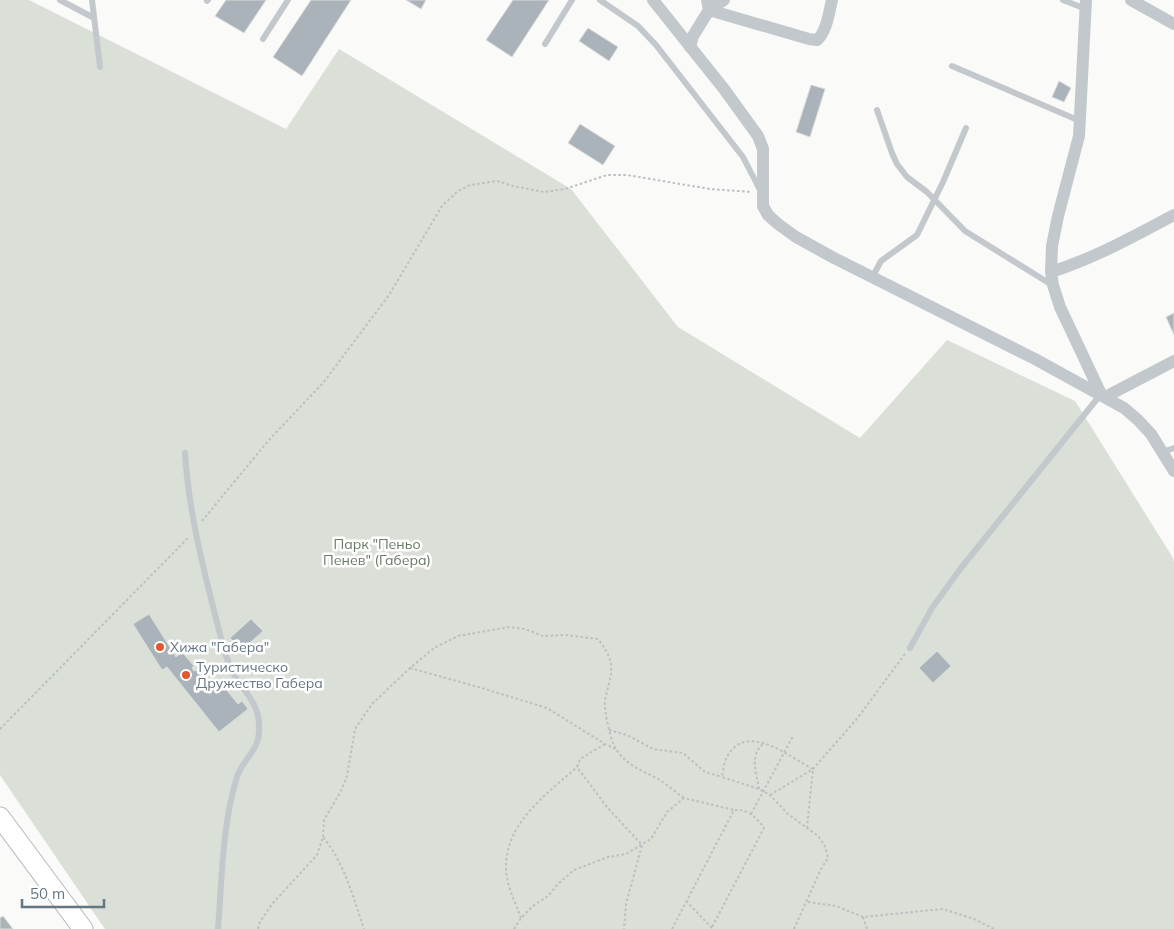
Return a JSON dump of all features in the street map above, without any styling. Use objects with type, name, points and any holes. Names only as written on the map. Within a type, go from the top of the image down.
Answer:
[{"type":"main road","points":[[0,817],[83,929]]},
{"type":"street","points":[[653,0],[758,136],[763,149],[763,206],[768,215],[796,237],[1026,354],[1124,408],[1169,450],[1174,471]]},
{"type":"street","points":[[690,47],[693,36],[708,5],[724,0]]},
{"type":"street","points":[[708,5],[817,40],[824,29],[832,0]]},
{"type":"street","points":[[1131,0],[1174,24]]},
{"type":"street","points":[[1086,5],[1079,136],[1058,216],[1052,246],[1051,272],[1053,285],[1072,334],[1103,395]]},
{"type":"street","points":[[1051,272],[1106,251],[1174,215]]},
{"type":"street","points":[[1103,395],[1174,361]]},
{"type":"lane","points":[[60,0],[94,18]]},
{"type":"lane","points":[[92,0],[100,67]]},
{"type":"lane","points":[[263,39],[288,0]]},
{"type":"lane","points":[[544,44],[572,0]]},
{"type":"lane","points":[[600,0],[638,26],[656,45],[743,157],[762,193]]},
{"type":"lane","points":[[1063,0],[1086,5]]},
{"type":"lane","points":[[952,66],[1080,121]]},
{"type":"lane","points":[[877,110],[892,153],[906,177],[934,199],[965,231],[1053,285]]},
{"type":"lane","points":[[873,276],[881,261],[917,235],[966,128]]},
{"type":"lane","points":[[910,648],[932,608],[961,568],[1103,395]]},
{"type":"lane","points":[[185,452],[187,481],[196,530],[228,663],[256,707],[260,724],[254,752],[244,763],[237,776],[230,809],[224,846],[218,929]]},
{"type":"path","points":[[0,729],[196,530],[268,441],[323,383],[390,295],[442,206],[458,191],[470,185],[497,180],[513,186],[544,192],[565,190],[607,175],[627,175],[710,189],[762,193]]},
{"type":"path","points":[[258,929],[260,922],[272,904],[317,856],[323,836],[324,820],[341,791],[346,776],[355,729],[372,704],[434,648],[458,636],[509,627],[525,629],[543,636],[566,635],[598,640],[608,652],[612,669],[610,687],[605,702],[609,730],[616,749]]},
{"type":"path","points":[[770,795],[813,769],[856,720],[910,648]]},
{"type":"path","points":[[410,668],[547,708],[616,749],[635,769],[657,779],[684,798],[734,810],[742,810],[751,814],[764,828],[712,928],[686,901]]},
{"type":"path","points":[[609,730],[627,734],[653,749],[683,753],[705,772],[764,791],[788,814],[818,836],[825,846],[828,858],[821,869],[794,929]]},
{"type":"path","points":[[751,814],[793,736]]},
{"type":"path","points":[[722,777],[726,758],[740,743],[750,740],[764,743],[813,769]]},
{"type":"path","points":[[759,789],[754,756],[757,749],[764,743]]},
{"type":"path","points":[[520,918],[510,890],[506,867],[510,844],[519,823],[536,804],[577,767],[580,759],[605,744]]},
{"type":"path","points":[[577,767],[607,807],[642,845]]},
{"type":"path","points":[[807,827],[813,769]]},
{"type":"path","points":[[514,929],[520,918],[548,896],[574,870],[608,857],[626,854],[650,839],[667,812],[684,798]]},
{"type":"path","points":[[672,929],[734,810]]},
{"type":"path","points":[[323,836],[341,863],[364,929]]},
{"type":"path","points":[[624,929],[626,904],[642,845]]},
{"type":"path","points":[[808,901],[836,906],[863,917],[943,909],[974,918],[994,929]]},
{"type":"path","points":[[863,917],[868,929]]},
{"type":"green space","name":"Парк \"Пеньо Пенев\" (Габера)","points":[[0,0],[29,0],[286,129],[339,49],[571,189],[678,327],[860,438],[947,340],[1075,401],[1174,562],[1174,929],[105,929],[0,775]]},
{"type":"building","points":[[226,0],[266,0],[244,33],[215,16]]},
{"type":"building","points":[[311,0],[351,0],[302,76],[273,57]]},
{"type":"building","points":[[406,0],[426,0],[421,9]]},
{"type":"building","points":[[513,0],[549,0],[512,57],[486,40]]},
{"type":"building","points":[[588,28],[618,47],[609,61],[579,41]]},
{"type":"building","points":[[1059,81],[1071,88],[1064,102],[1052,97]]},
{"type":"building","points":[[811,85],[825,89],[810,137],[796,132]]},
{"type":"building","points":[[580,124],[615,146],[603,165],[568,143]]},
{"type":"building","points":[[1174,313],[1174,335],[1166,317]]},
{"type":"building","name":"Туристическо Дружество Габера","points":[[149,614],[176,657],[182,652],[194,666],[192,668],[194,671],[196,670],[210,688],[219,681],[238,704],[242,701],[248,709],[219,732],[167,667],[162,670],[133,624]]},
{"type":"building","points":[[251,619],[263,631],[242,650],[230,638]]},
{"type":"building","points":[[937,651],[951,666],[933,683],[919,668]]},
{"type":"building","points":[[3,916],[13,929],[0,929],[0,918]]},
{"type":"place","name":"Хижа \"Габера\"","points":[[160,647]]},
{"type":"place","name":"Туристическо Дружество Габера","points":[[186,675]]}]
